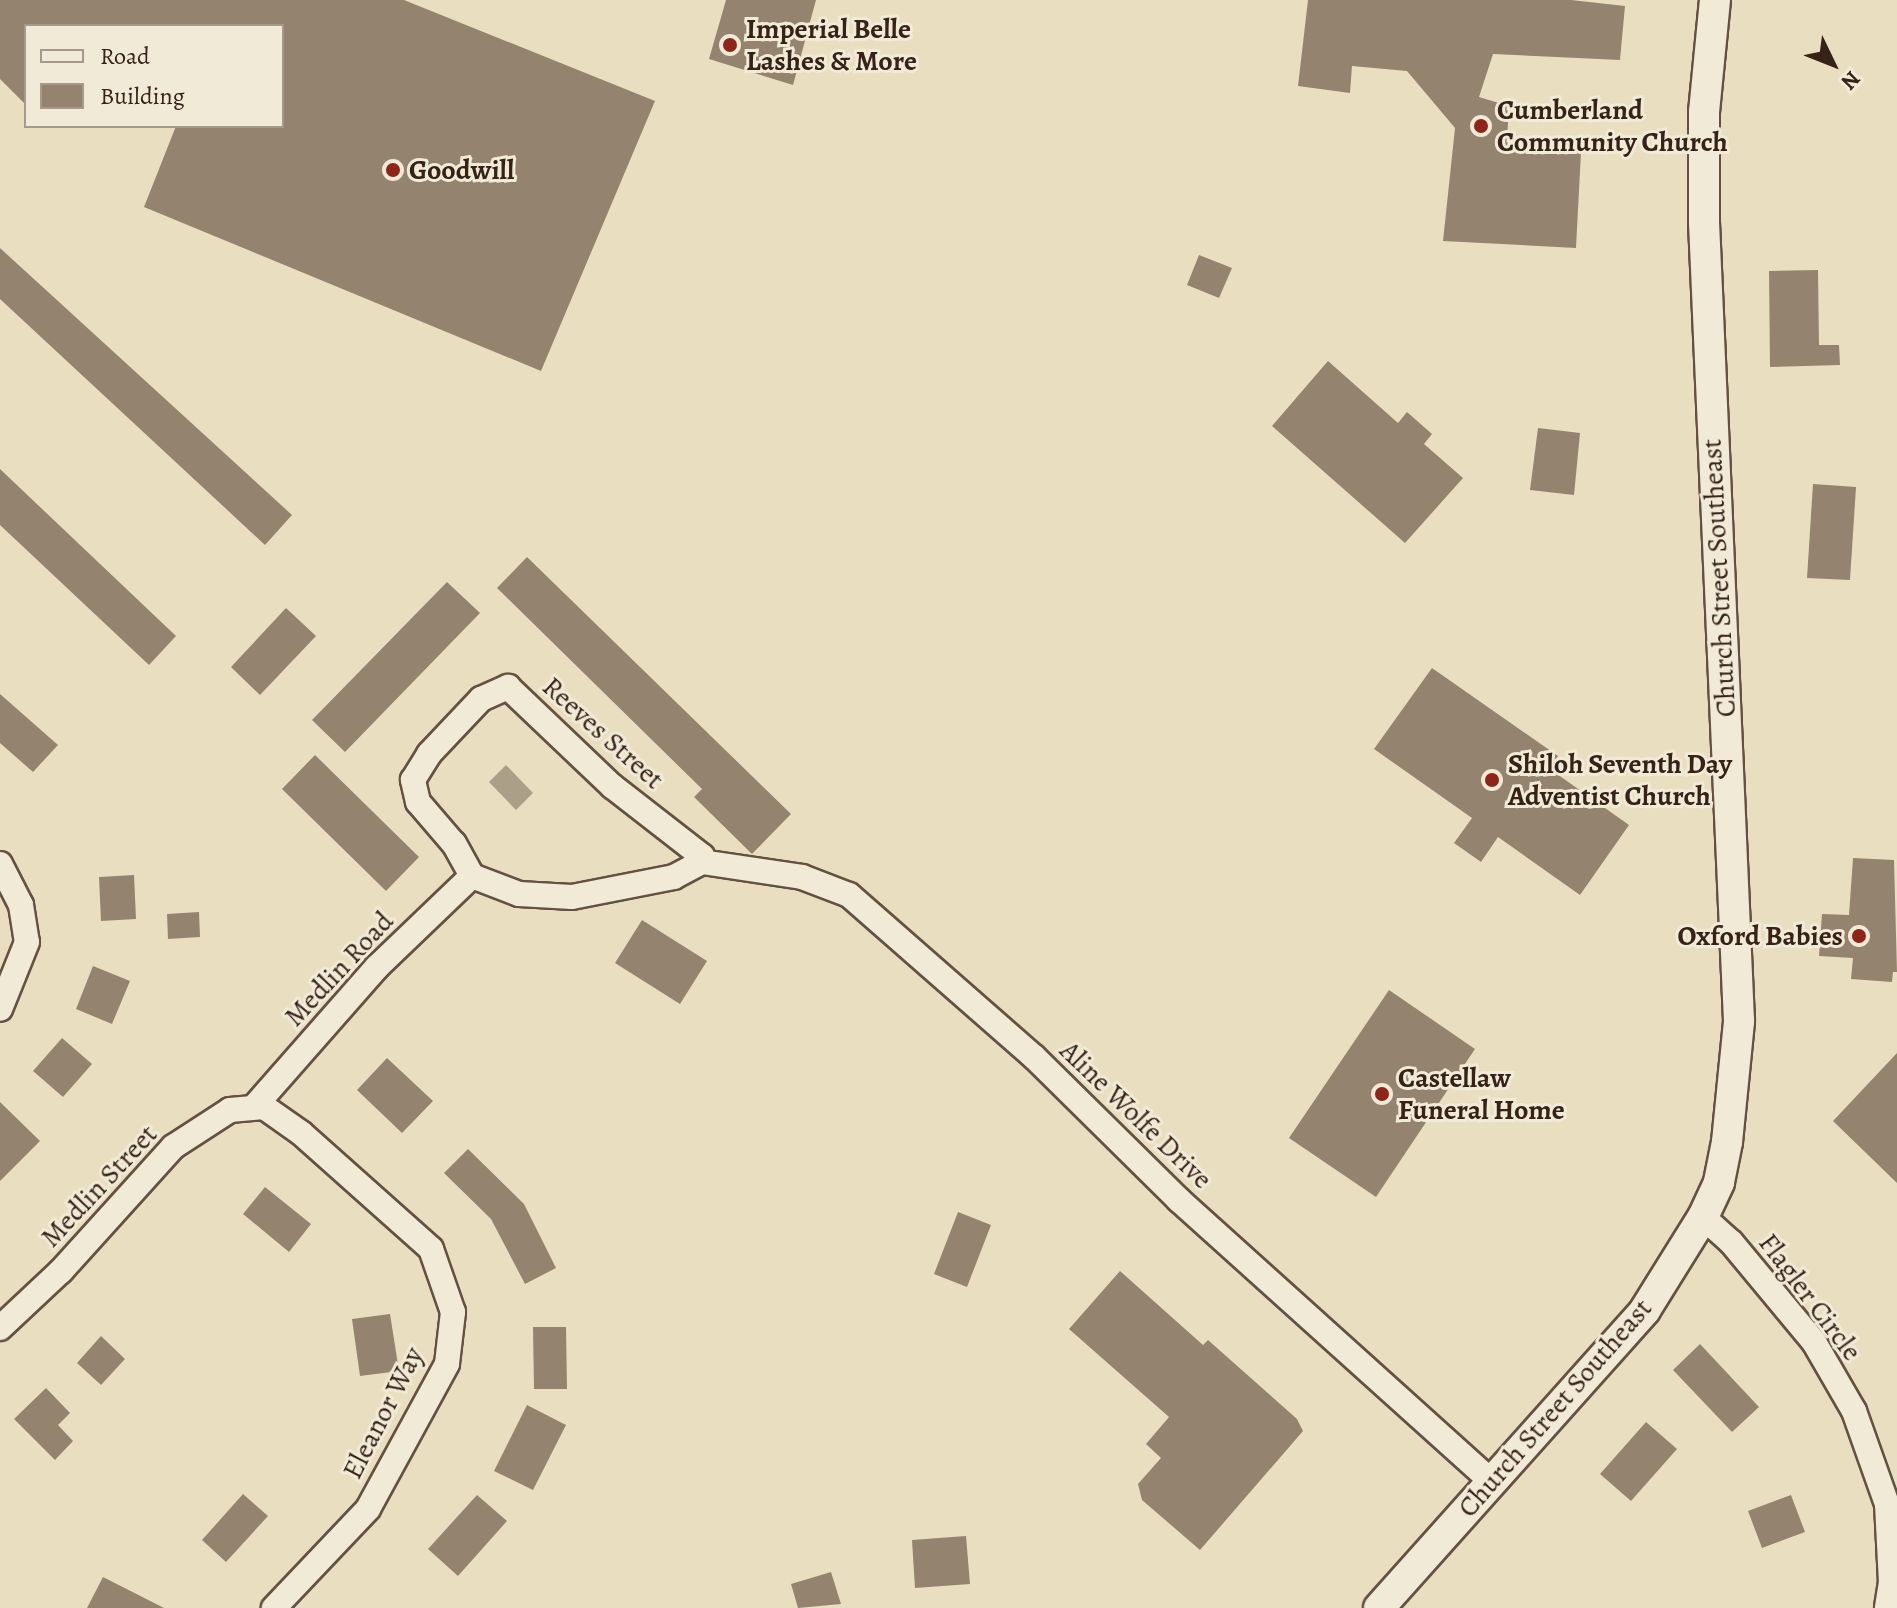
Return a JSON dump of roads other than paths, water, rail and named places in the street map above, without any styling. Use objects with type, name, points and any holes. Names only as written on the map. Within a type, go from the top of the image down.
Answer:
[{"type":"street","name":"Church Street Southeast","points":[[1379,1608],[1645,1310],[1703,1217],[1719,1182],[1727,1142],[1739,1021],[1704,222],[1704,112],[1715,0]]},
{"type":"street","name":"Reeves Street","points":[[472,876],[454,844],[418,802],[413,780],[429,754],[481,699],[508,687],[702,862]]},
{"type":"street","points":[[472,876],[519,894],[572,897],[674,877],[702,862]]},
{"type":"street","name":"Aline Wolfe Drive","points":[[702,862],[802,877],[849,895],[1034,1057],[1179,1200],[1491,1481]]},
{"type":"street","points":[[0,864],[21,905],[27,942],[0,1009]]},
{"type":"street","name":"Medlin Road","points":[[254,1107],[377,967],[472,876]]},
{"type":"street","name":"Medlin Street","points":[[0,1328],[61,1271],[173,1147],[230,1110],[254,1107]]},
{"type":"street","name":"Eleanor Way","points":[[254,1107],[264,1107],[301,1133],[431,1249],[453,1312],[447,1364],[368,1509],[274,1608]]},
{"type":"street","name":"Flagler Circle","points":[[1703,1217],[1731,1242],[1814,1342],[1854,1411],[1887,1504],[1891,1582],[1887,1608]]},
{"type":"place","name":"Imperial Belle Lashes & More","points":[[730,45]]},
{"type":"place","name":"Cumberland Community Church","points":[[1481,126]]},
{"type":"place","name":"Goodwill","points":[[393,170]]},
{"type":"place","name":"Shiloh Seventh Day Adventist Church","points":[[1492,780]]},
{"type":"place","name":"Oxford Babies","points":[[1859,936]]},
{"type":"place","name":"Castellaw Funeral Home","points":[[1382,1094]]}]
